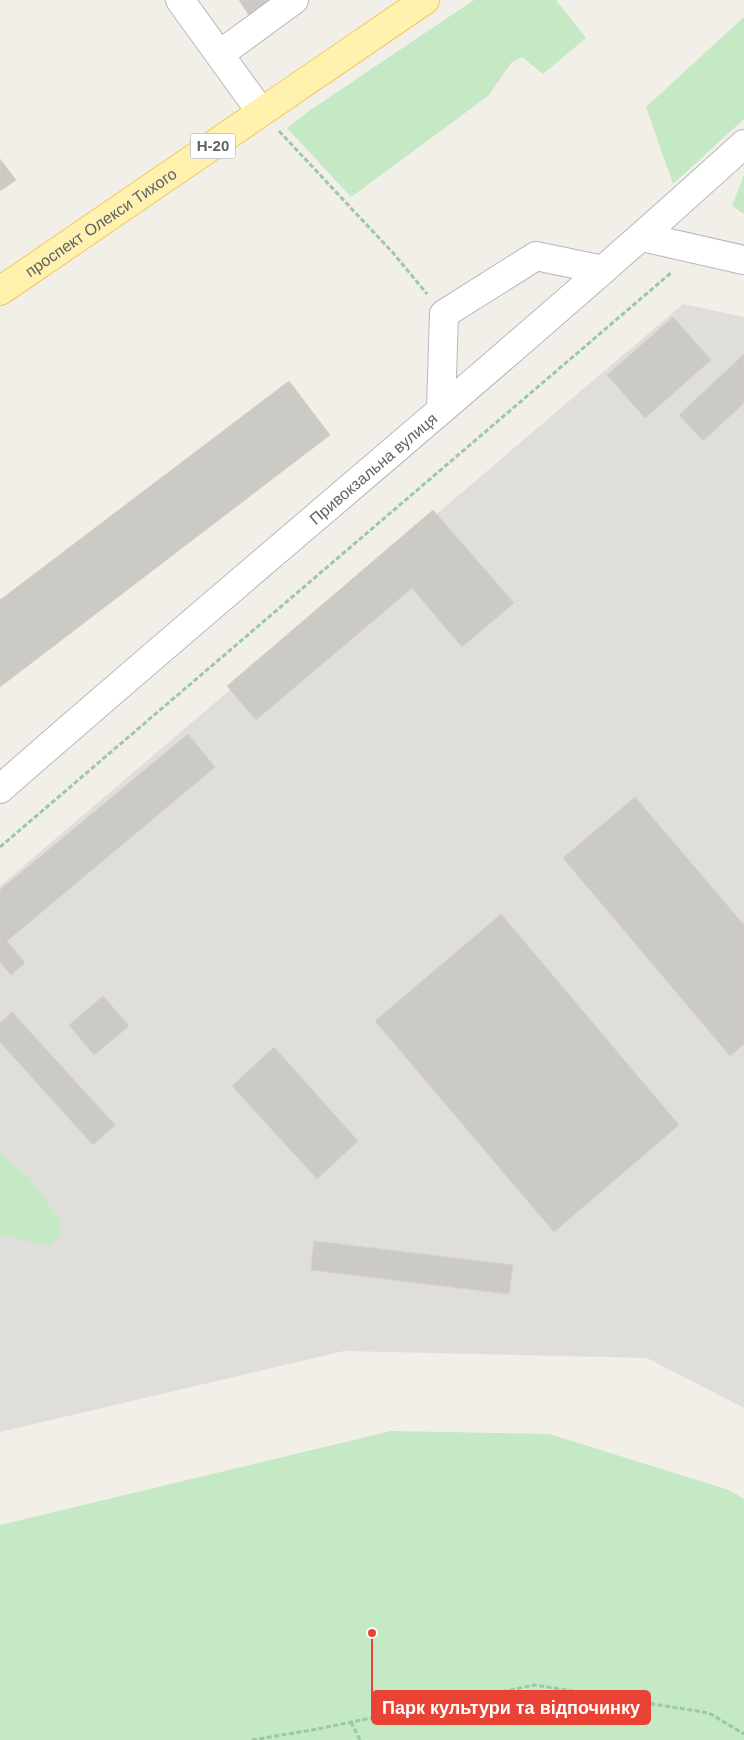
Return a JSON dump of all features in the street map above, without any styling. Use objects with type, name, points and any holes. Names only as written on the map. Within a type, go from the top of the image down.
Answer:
[{"type":"main road","name":"проспект Олекси Тихого","points":[[0,291],[425,0]]},
{"type":"street","points":[[180,0],[261,112]]},
{"type":"street","points":[[220,54],[294,0]]},
{"type":"street","name":"Привокзальна вулиця","points":[[0,789],[642,237],[744,144]]},
{"type":"street","points":[[642,237],[744,260]]},
{"type":"street","points":[[441,408],[444,314],[536,256],[603,270]]},
{"type":"path","points":[[261,112],[394,254],[444,314]]},
{"type":"path","points":[[0,847],[698,249]]},
{"type":"path","points":[[252,1740],[535,1685],[709,1713],[744,1734]]},
{"type":"path","points":[[351,1722],[360,1740]]},
{"type":"shaded area","points":[[683,304],[744,317],[744,1408],[647,1358],[344,1351],[0,1432],[0,886]]},
{"type":"green space","points":[[474,0],[556,0],[586,38],[543,74],[522,57],[511,63],[488,96],[351,197],[287,128],[309,111]]},
{"type":"green space","points":[[744,17],[744,119],[673,184],[646,107]]},
{"type":"green space","points":[[744,175],[744,214],[732,206]]},
{"type":"green space","points":[[0,1152],[29,1178],[60,1220],[61,1236],[48,1246],[0,1235]]},
{"type":"green space","points":[[391,1431],[549,1434],[729,1490],[744,1499],[744,1740],[0,1740],[0,1525]]},
{"type":"building","points":[[239,0],[277,0],[251,18]]},
{"type":"building","points":[[0,159],[16,180],[0,191]]},
{"type":"building","points":[[673,317],[711,360],[645,418],[607,375]]},
{"type":"building","points":[[744,354],[744,403],[703,441],[679,415]]},
{"type":"building","points":[[289,381],[330,435],[0,687],[0,600]]},
{"type":"building","points":[[433,510],[514,603],[462,647],[412,588],[256,720],[227,686]]},
{"type":"building","points":[[188,734],[215,767],[7,941],[25,963],[11,975],[0,962],[0,890]]},
{"type":"building","points":[[635,797],[744,925],[744,1044],[730,1056],[563,858]]},
{"type":"building","points":[[501,914],[679,1125],[554,1232],[375,1021]]},
{"type":"building","points":[[103,996],[129,1026],[94,1055],[69,1025]]},
{"type":"building","points":[[12,1012],[115,1125],[93,1145],[0,1042],[0,1023]]},
{"type":"building","points":[[274,1047],[358,1141],[317,1179],[232,1086]]},
{"type":"building","points":[[314,1241],[513,1265],[509,1294],[311,1270]]},
{"type":"place","name":"Парк культури та відпочинку","points":[[372,1633]]}]
